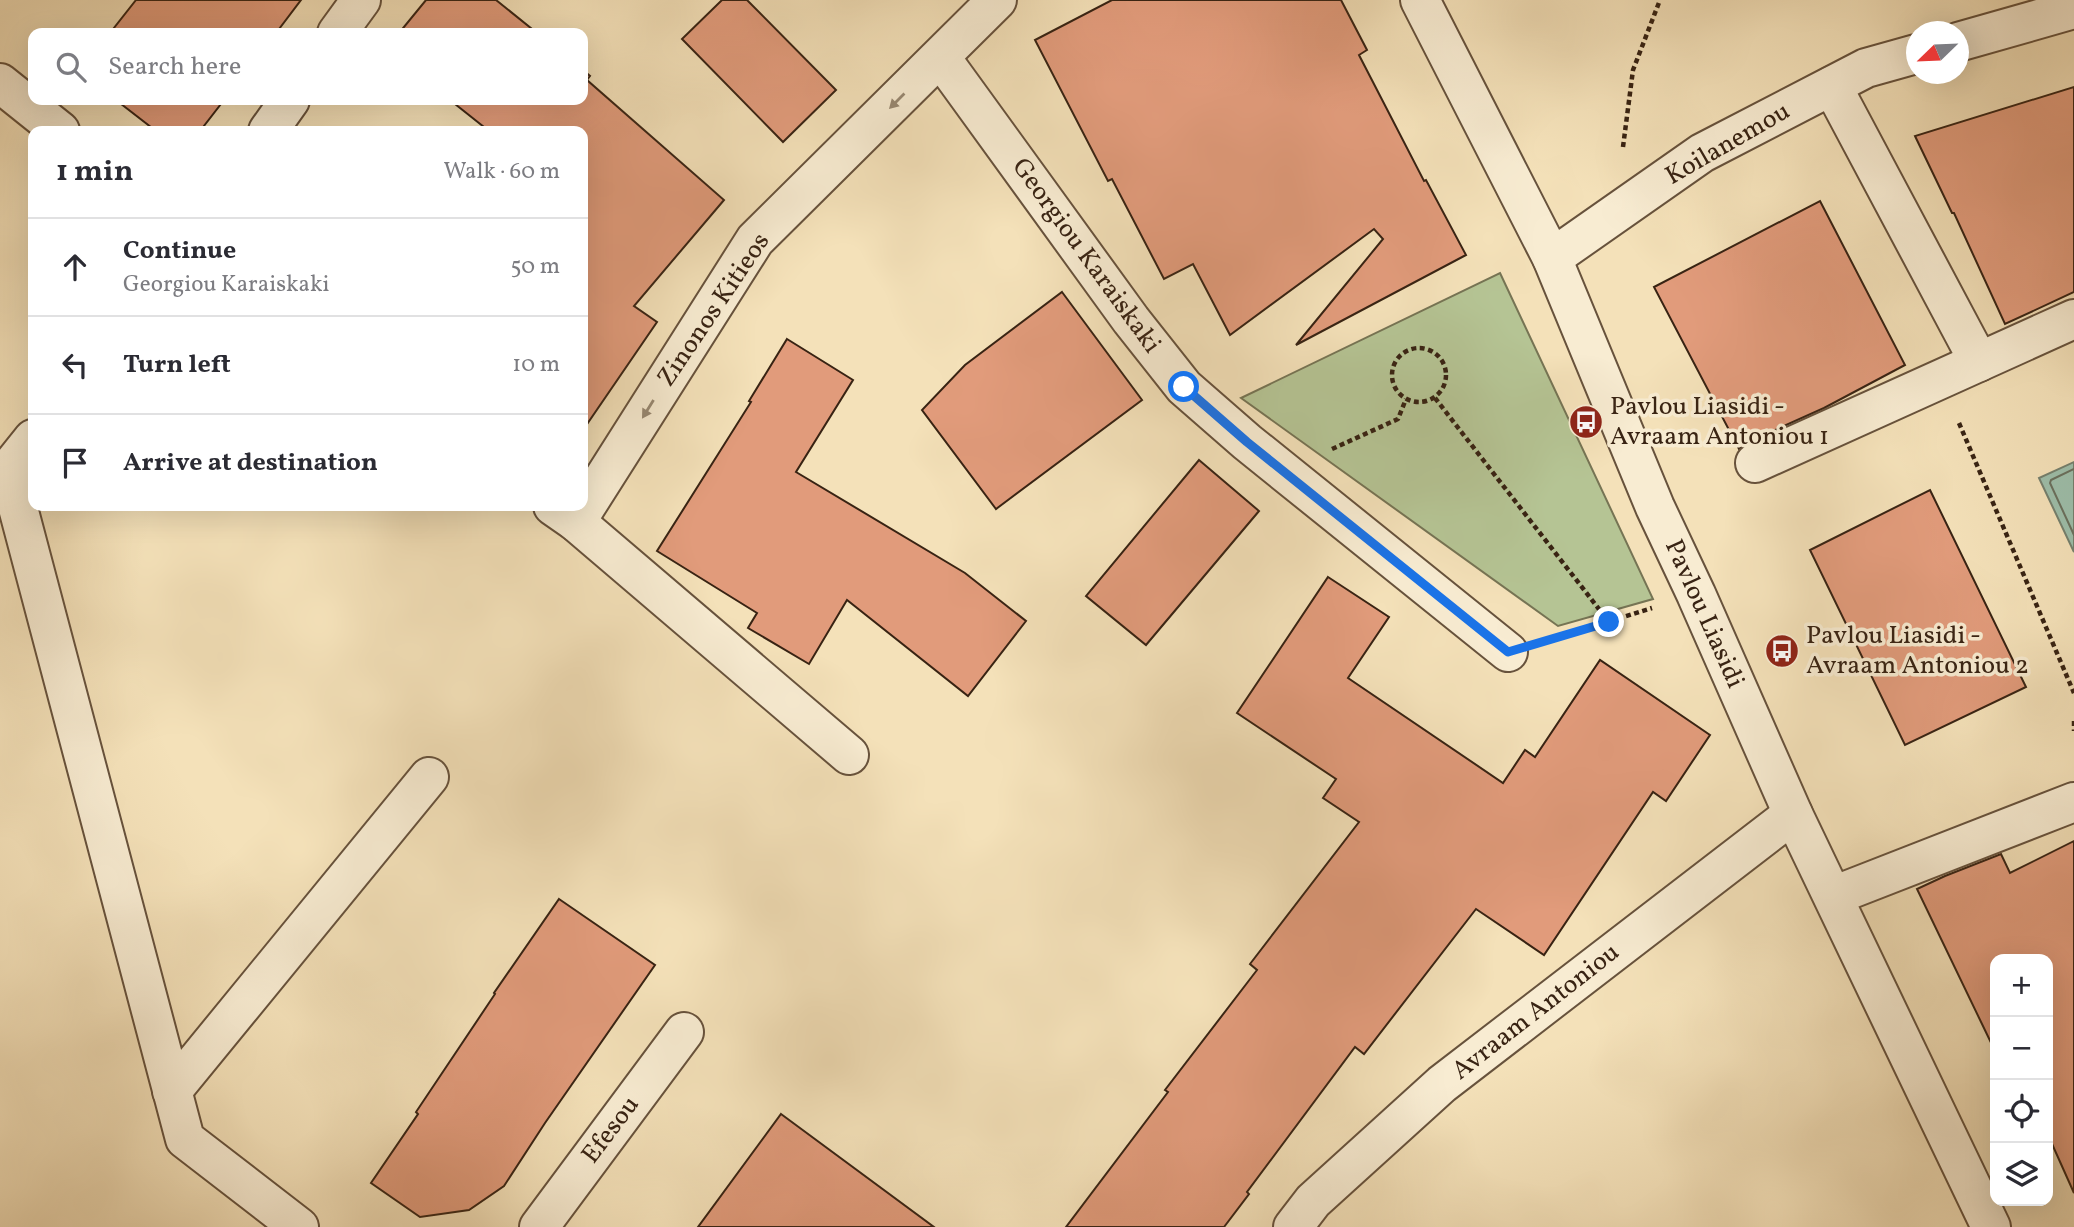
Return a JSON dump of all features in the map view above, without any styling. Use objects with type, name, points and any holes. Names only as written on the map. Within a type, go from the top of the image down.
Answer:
[{"type":"street","points":[[341,28],[361,0]]},
{"type":"street","name":"Zinonos Kitieos","points":[[588,481],[755,240],[997,0]]},
{"type":"street","name":"Pavlou Liasidi","points":[[1420,0],[1552,258],[1655,507],[1793,814],[1991,1227]]},
{"type":"street","points":[[1969,39],[2074,9]]},
{"type":"street","name":"Koilanemou","points":[[1552,258],[1702,153],[1866,68],[1906,57]]},
{"type":"street","name":"Georgiou Karaiskaki","points":[[941,58],[1131,320],[1184,387],[1283,471],[1508,652]]},
{"type":"street","points":[[0,83],[54,126]]},
{"type":"street","points":[[1832,86],[1979,362]]},
{"type":"street","points":[[272,126],[286,105]]},
{"type":"street","points":[[1755,463],[2074,319]]},
{"type":"street","points":[[28,445],[8,470],[184,1139],[299,1227]]},
{"type":"street","points":[[565,514],[849,755]]},
{"type":"street","points":[[172,1091],[429,777]]},
{"type":"street","points":[[1833,896],[2074,802]]},
{"type":"street","name":"Avraam Antoniou","points":[[1293,1227],[1313,1201],[1442,1084],[1793,814]]},
{"type":"street","name":"Efesou","points":[[539,1227],[684,1032]]},
{"type":"path","points":[[1616,214],[1633,70],[1660,0]]},
{"type":"path","points":[[1411,348],[1426,348],[1441,355],[1447,371],[1446,386],[1435,398],[1420,403],[1406,399],[1395,388],[1391,376],[1393,365],[1401,354],[1411,348]]},
{"type":"path","points":[[1941,380],[2074,693]]},
{"type":"path","points":[[1435,398],[1609,622]]},
{"type":"path","points":[[1283,471],[1398,419],[1406,399]]},
{"type":"path","points":[[1508,652],[1696,594]]},
{"type":"path","points":[[2074,722],[2074,731]]},
{"type":"shaded area","points":[[1500,273],[1653,599],[1558,626],[1241,398]]},
{"type":"water","points":[[2074,462],[2074,552],[2039,478]]},
{"type":"building","points":[[136,0],[301,0],[280,28],[114,28]]},
{"type":"building","points":[[426,0],[496,0],[531,28],[403,28]]},
{"type":"building","points":[[722,0],[747,0],[836,90],[783,142],[682,39]]},
{"type":"building","points":[[1112,0],[1341,0],[1367,50],[1359,55],[1424,181],[1426,180],[1466,255],[1296,345],[1383,239],[1374,229],[1230,335],[1193,264],[1164,279],[1112,179],[1108,181],[1035,40]]},
{"type":"building","points":[[588,81],[724,200],[634,306],[657,322],[588,423],[588,126],[483,126],[456,105],[588,105]]},
{"type":"building","points":[[2074,87],[2074,292],[2005,324],[1915,136]]},
{"type":"building","points":[[122,105],[220,105],[204,126],[150,126]]},
{"type":"building","points":[[1820,201],[1905,365],[1824,408],[1746,443],[1739,449],[1654,287]]},
{"type":"building","points":[[1062,292],[1142,400],[996,509],[922,410],[965,365]]},
{"type":"building","points":[[787,339],[853,380],[796,472],[965,573],[1026,621],[968,696],[847,600],[809,664],[748,628],[757,613],[657,551],[751,402],[749,401]]},
{"type":"building","points":[[1199,460],[1259,511],[1146,645],[1086,596]]},
{"type":"building","points":[[1930,490],[2026,687],[1905,745],[1810,550]]},
{"type":"building","points":[[1328,577],[1389,617],[1348,678],[1503,783],[1525,750],[1535,757],[1600,660],[1710,735],[1666,801],[1653,792],[1544,955],[1476,909],[1364,1054],[1355,1047],[1224,1227],[1066,1227],[1168,1092],[1165,1090],[1257,970],[1250,964],[1359,822],[1323,798],[1336,779],[1237,713]]},
{"type":"building","points":[[2074,841],[2074,1193],[2053,1146],[2053,954],[1990,954],[1990,1041],[1917,889],[2001,854],[2010,873]]},
{"type":"building","points":[[559,899],[655,965],[504,1186],[469,1210],[420,1217],[371,1183],[494,993]]},
{"type":"building","points":[[781,1114],[934,1227],[698,1227]]},
{"type":"place","name":"Pavlou Liasidi - Avraam Antoniou 1","points":[[1586,422]]},
{"type":"place","name":"Pavlou Liasidi - Avraam Antoniou 2","points":[[1782,651]]},
{"type":"route","points":[[1184,387],[1247,442],[1508,652],[1609,622]]}]
